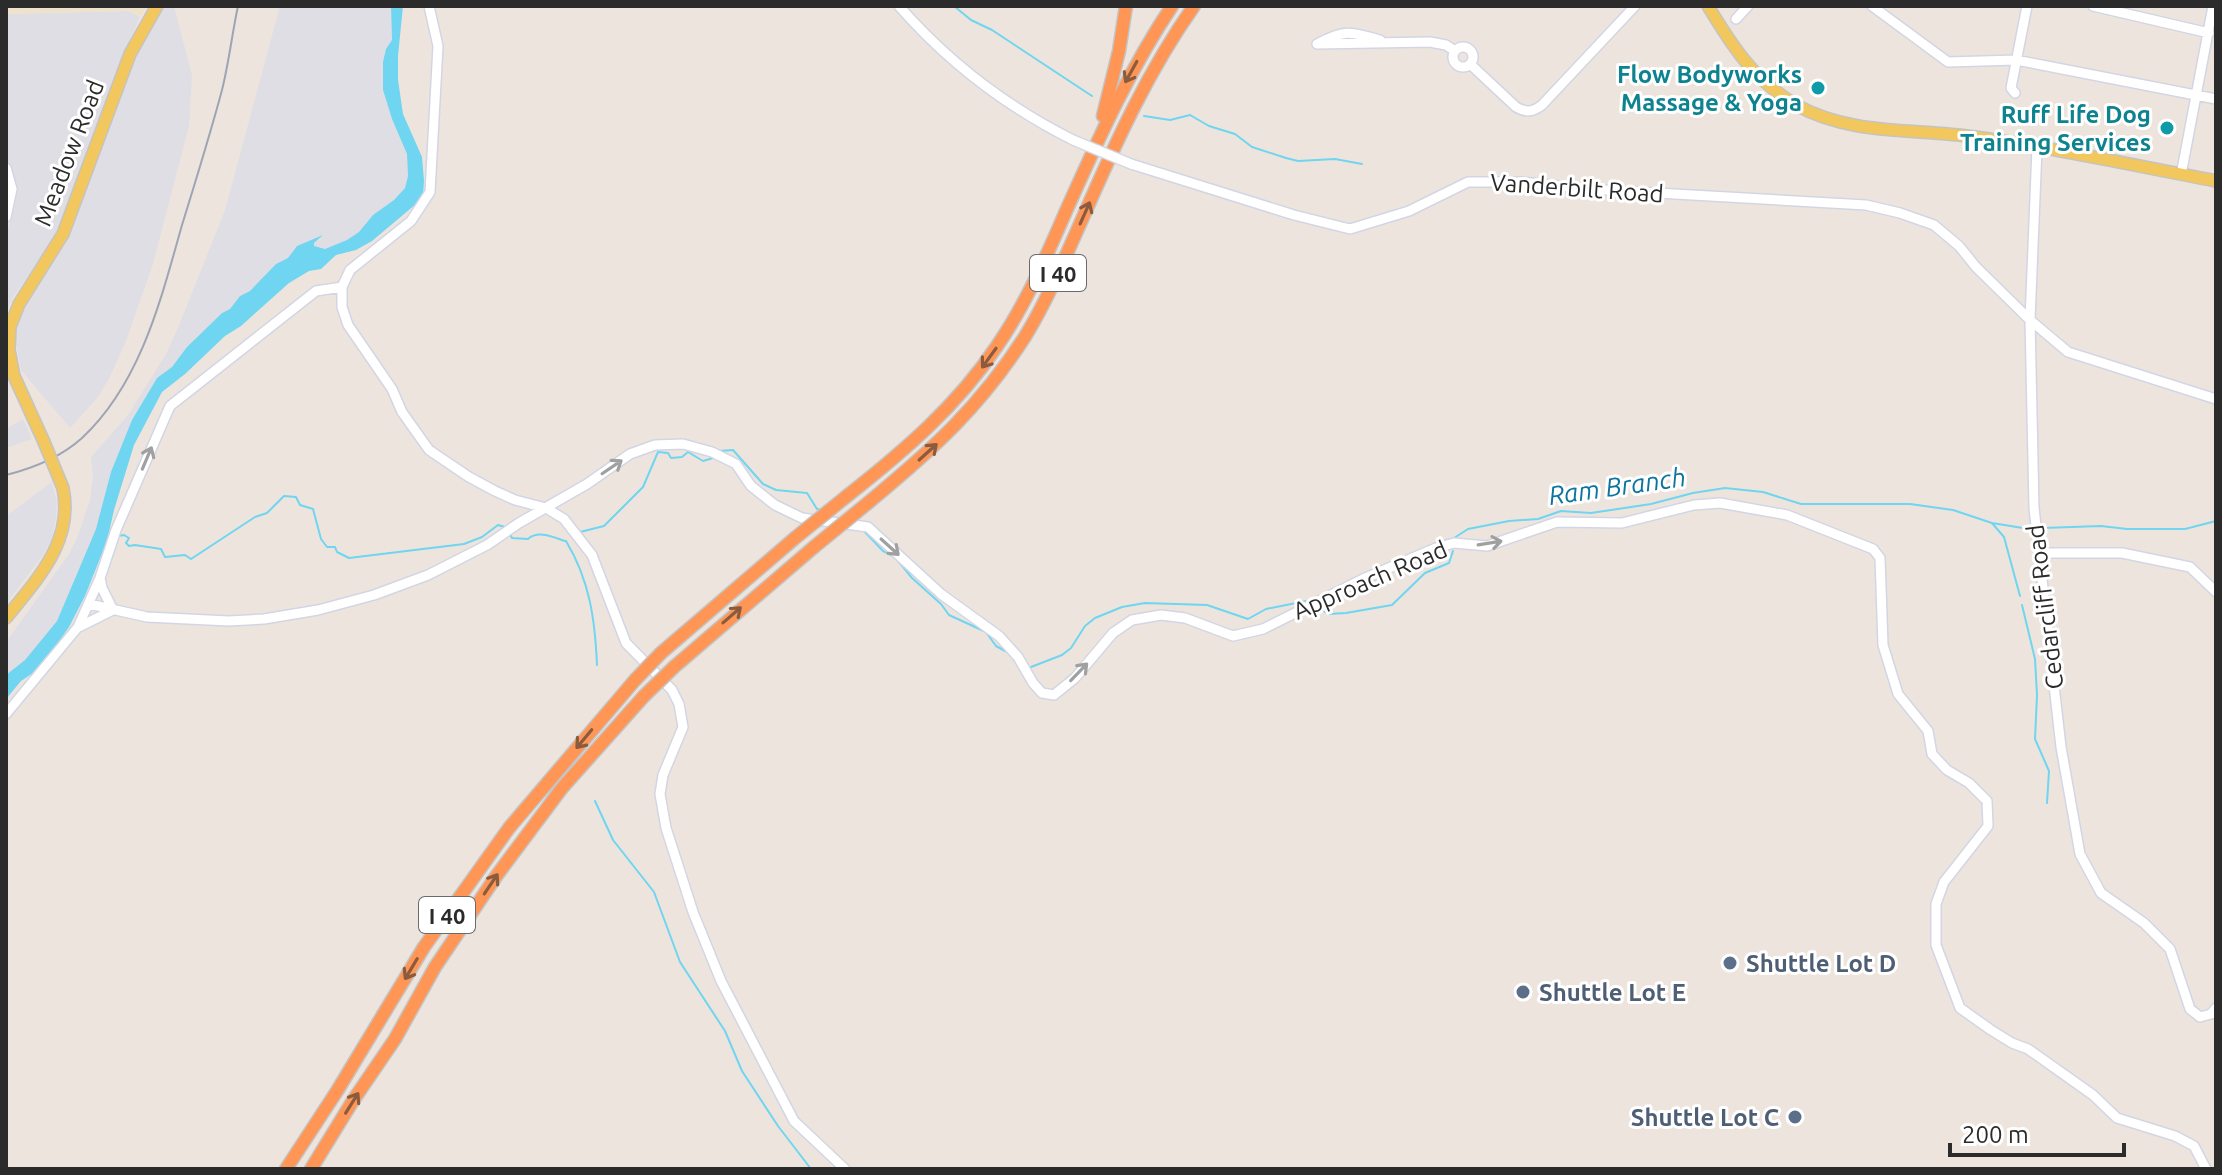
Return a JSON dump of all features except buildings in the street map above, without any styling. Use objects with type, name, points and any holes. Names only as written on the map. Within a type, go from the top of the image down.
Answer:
[{"type":"highway","points":[[1096,145],[1116,66],[1126,6]]},
{"type":"highway","name":"I 40","points":[[286,1169],[424,947],[500,840],[635,680],[661,653],[795,538],[892,460],[960,395],[998,345],[1029,291],[1131,72],[1172,6]]},
{"type":"highway","name":"I 40","points":[[311,1169],[395,1039],[435,967],[497,875],[562,788],[674,667],[952,430],[993,383],[1049,292],[1132,110],[1194,6]]},
{"type":"highway","points":[[1178,29],[1202,6]]},
{"type":"main road","name":"Meadow Road","points":[[6,618],[59,544],[65,517],[63,488],[44,442],[10,376],[10,327],[15,312],[63,234],[130,54],[157,6]]},
{"type":"main road","points":[[1708,6],[1735,51],[1749,67],[1778,93],[1818,115],[1858,127],[1972,136],[2216,181]]},
{"type":"street","points":[[429,6],[438,46],[430,192],[411,221],[350,270],[342,287],[342,307],[348,325],[429,450],[495,491],[546,508],[564,519],[592,555],[626,643],[672,690],[679,704],[683,727],[663,775],[660,794],[666,828],[693,912],[721,981],[794,1121],[845,1169]]},
{"type":"street","name":"Vanderbilt Road","points":[[899,6],[980,84],[1073,140],[1131,164],[1294,215],[1350,229],[1409,211],[1468,182],[1521,182],[1587,189],[1866,205],[1900,213],[1934,225],[1959,246],[2030,320],[2068,352],[2216,399]]},
{"type":"street","points":[[1388,42],[1346,32],[1317,44],[1439,43],[1455,51],[1453,58],[1457,65],[1465,67],[1470,64],[1516,107],[1525,112],[1533,111],[1635,6]]},
{"type":"street","points":[[1736,19],[1748,6]]},
{"type":"street","points":[[1872,6],[1948,62],[2016,60],[2216,99]]},
{"type":"street","points":[[2015,93],[2011,88],[2027,6]]},
{"type":"street","points":[[2093,6],[2209,33]]},
{"type":"street","points":[[2181,175],[2213,6]]},
{"type":"street","name":"Cedarcliff Road","points":[[2037,148],[2030,320],[2034,508],[2061,747],[2080,854],[2101,893],[2144,923],[2170,949],[2190,1009],[2200,1017],[2211,1014],[2216,1008]]},
{"type":"street","points":[[6,168],[12,189],[6,217]]},
{"type":"street","points":[[6,714],[78,627],[170,406],[316,291],[342,287]]},
{"type":"street","name":"Approach Road","points":[[546,508],[630,454],[655,445],[683,444],[712,452],[736,464],[751,486],[775,505],[802,518],[868,527],[941,594],[999,636],[1018,657],[1042,693],[1054,695],[1075,678],[1113,633],[1132,620],[1161,615],[1185,618],[1233,636],[1263,629],[1363,579],[1436,548],[1454,543],[1487,546],[1557,522],[1622,523],[1694,505],[1720,503],[1787,515],[1873,549],[1880,558],[1883,645],[1898,694],[1928,731],[1932,754],[1947,770],[1969,783],[1987,801],[1988,826],[1944,882],[1936,904],[1936,945],[1960,1008],[2012,1043],[2028,1049],[2093,1095],[2117,1118],[2175,1136],[2194,1146],[2206,1169]]},
{"type":"street","points":[[515,500],[522,510],[519,523]]},
{"type":"street","points":[[89,604],[147,617],[229,621],[318,610],[374,595],[428,575],[487,545],[546,508]]},
{"type":"street","points":[[2040,553],[2122,553],[2190,567],[2216,592]]},
{"type":"street","points":[[100,578],[113,610]]},
{"type":"street","points":[[78,627],[113,610]]},
{"type":"shaded area","points":[[6,6],[147,6],[140,17],[129,11],[6,14]]},
{"type":"shaded area","points":[[165,6],[174,6],[192,75],[189,126],[153,264],[126,341],[98,397],[70,428],[21,370],[15,340],[17,329],[24,309],[66,242],[136,55]]},
{"type":"shaded area","points":[[280,6],[391,6],[392,40],[383,62],[383,90],[407,154],[405,188],[347,240],[325,249],[314,246],[322,237],[297,246],[288,258],[276,264],[250,291],[240,296],[230,309],[187,347],[172,367],[157,378],[132,420],[96,529],[57,621],[25,660],[6,675],[6,642],[69,554],[77,538],[90,500],[93,477],[91,457],[128,415],[166,354],[178,328],[225,210]]},
{"type":"shaded area","points":[[129,11],[140,17],[61,222],[12,299],[6,314],[6,235],[15,207],[16,182],[6,156],[6,14]]},
{"type":"shaded area","points":[[23,419],[32,439],[6,448],[6,429]]},
{"type":"shaded area","points":[[52,482],[57,502],[52,538],[6,604],[6,516]]},
{"type":"water","points":[[391,6],[403,6],[398,80],[403,114],[422,157],[423,196],[372,241],[356,250],[336,255],[321,269],[309,271],[289,283],[162,392],[134,445],[107,541],[85,596],[51,653],[6,699],[6,675],[25,660],[57,621],[96,529],[111,472],[132,420],[157,378],[172,367],[187,347],[230,309],[240,296],[250,291],[276,264],[288,258],[297,246],[323,235],[314,246],[325,249],[347,240],[405,188],[407,154],[383,90],[383,62],[392,40]]},
{"type":"waterway","points":[[954,6],[971,20],[992,30],[1092,96]]},
{"type":"waterway","points":[[1144,116],[1170,120],[1190,115],[1209,126],[1235,134],[1252,147],[1286,158],[1298,161],[1335,159],[1362,164]]},
{"type":"waterway","name":"Ram Branch","points":[[719,451],[733,450],[763,484],[776,490],[807,493],[817,509],[821,510]]},
{"type":"waterway","name":"Ram Branch","points":[[580,532],[604,526],[643,487],[658,452],[668,453],[671,458],[682,457],[688,452],[703,461],[713,458]]},
{"type":"waterway","name":"Ram Branch","points":[[1451,540],[1468,529],[1538,519],[1561,511],[1591,513],[1725,488],[1763,492],[1801,504],[1910,504],[1953,510],[1992,523],[2029,529]]},
{"type":"waterway","name":"Ram Branch","points":[[118,536],[129,538],[126,543],[129,546],[161,549],[165,557],[185,555],[191,559],[255,517],[267,513],[284,496],[296,497],[300,505],[313,509],[321,539],[327,547],[335,547],[337,552],[349,558],[464,544],[482,537],[498,525],[505,527]]},
{"type":"waterway","name":"Ram Branch","points":[[2042,528],[2101,526],[2185,529],[2216,521]]},
{"type":"waterway","points":[[1992,523],[2004,537],[2020,596]]},
{"type":"waterway","name":"Ram Branch","points":[[864,531],[883,551],[895,557],[949,615],[986,632],[996,646],[1007,652]]},
{"type":"waterway","name":"Ram Branch","points":[[510,534],[512,538],[528,539],[541,535],[565,541]]},
{"type":"waterway","points":[[566,541],[581,571],[590,601],[597,665]]},
{"type":"waterway","name":"Ram Branch","points":[[1317,607],[1328,614],[1392,605],[1425,573],[1449,563],[1453,551]]},
{"type":"waterway","name":"Ram Branch","points":[[1031,667],[1062,655],[1071,648],[1085,626],[1095,618],[1122,607],[1145,603],[1207,605],[1248,619],[1266,609],[1311,600]]},
{"type":"waterway","points":[[2022,605],[2035,659],[2035,739],[2049,771],[2047,803]]},
{"type":"waterway","points":[[595,801],[613,840],[654,892],[680,962],[725,1031],[742,1071],[811,1169]]},
{"type":"railway","points":[[6,475],[46,461],[82,438],[120,392],[134,366],[157,310],[213,124],[238,6]]},
{"type":"place","name":"Flow Bodyworks Massage & Yoga","points":[[1818,88]]},
{"type":"place","name":"Ruff Life Dog Training Services","points":[[2167,128]]},
{"type":"place","name":"Shuttle Lot D","points":[[1730,963]]},
{"type":"place","name":"Shuttle Lot E","points":[[1523,992]]},
{"type":"place","name":"Shuttle Lot C","points":[[1795,1117]]}]
